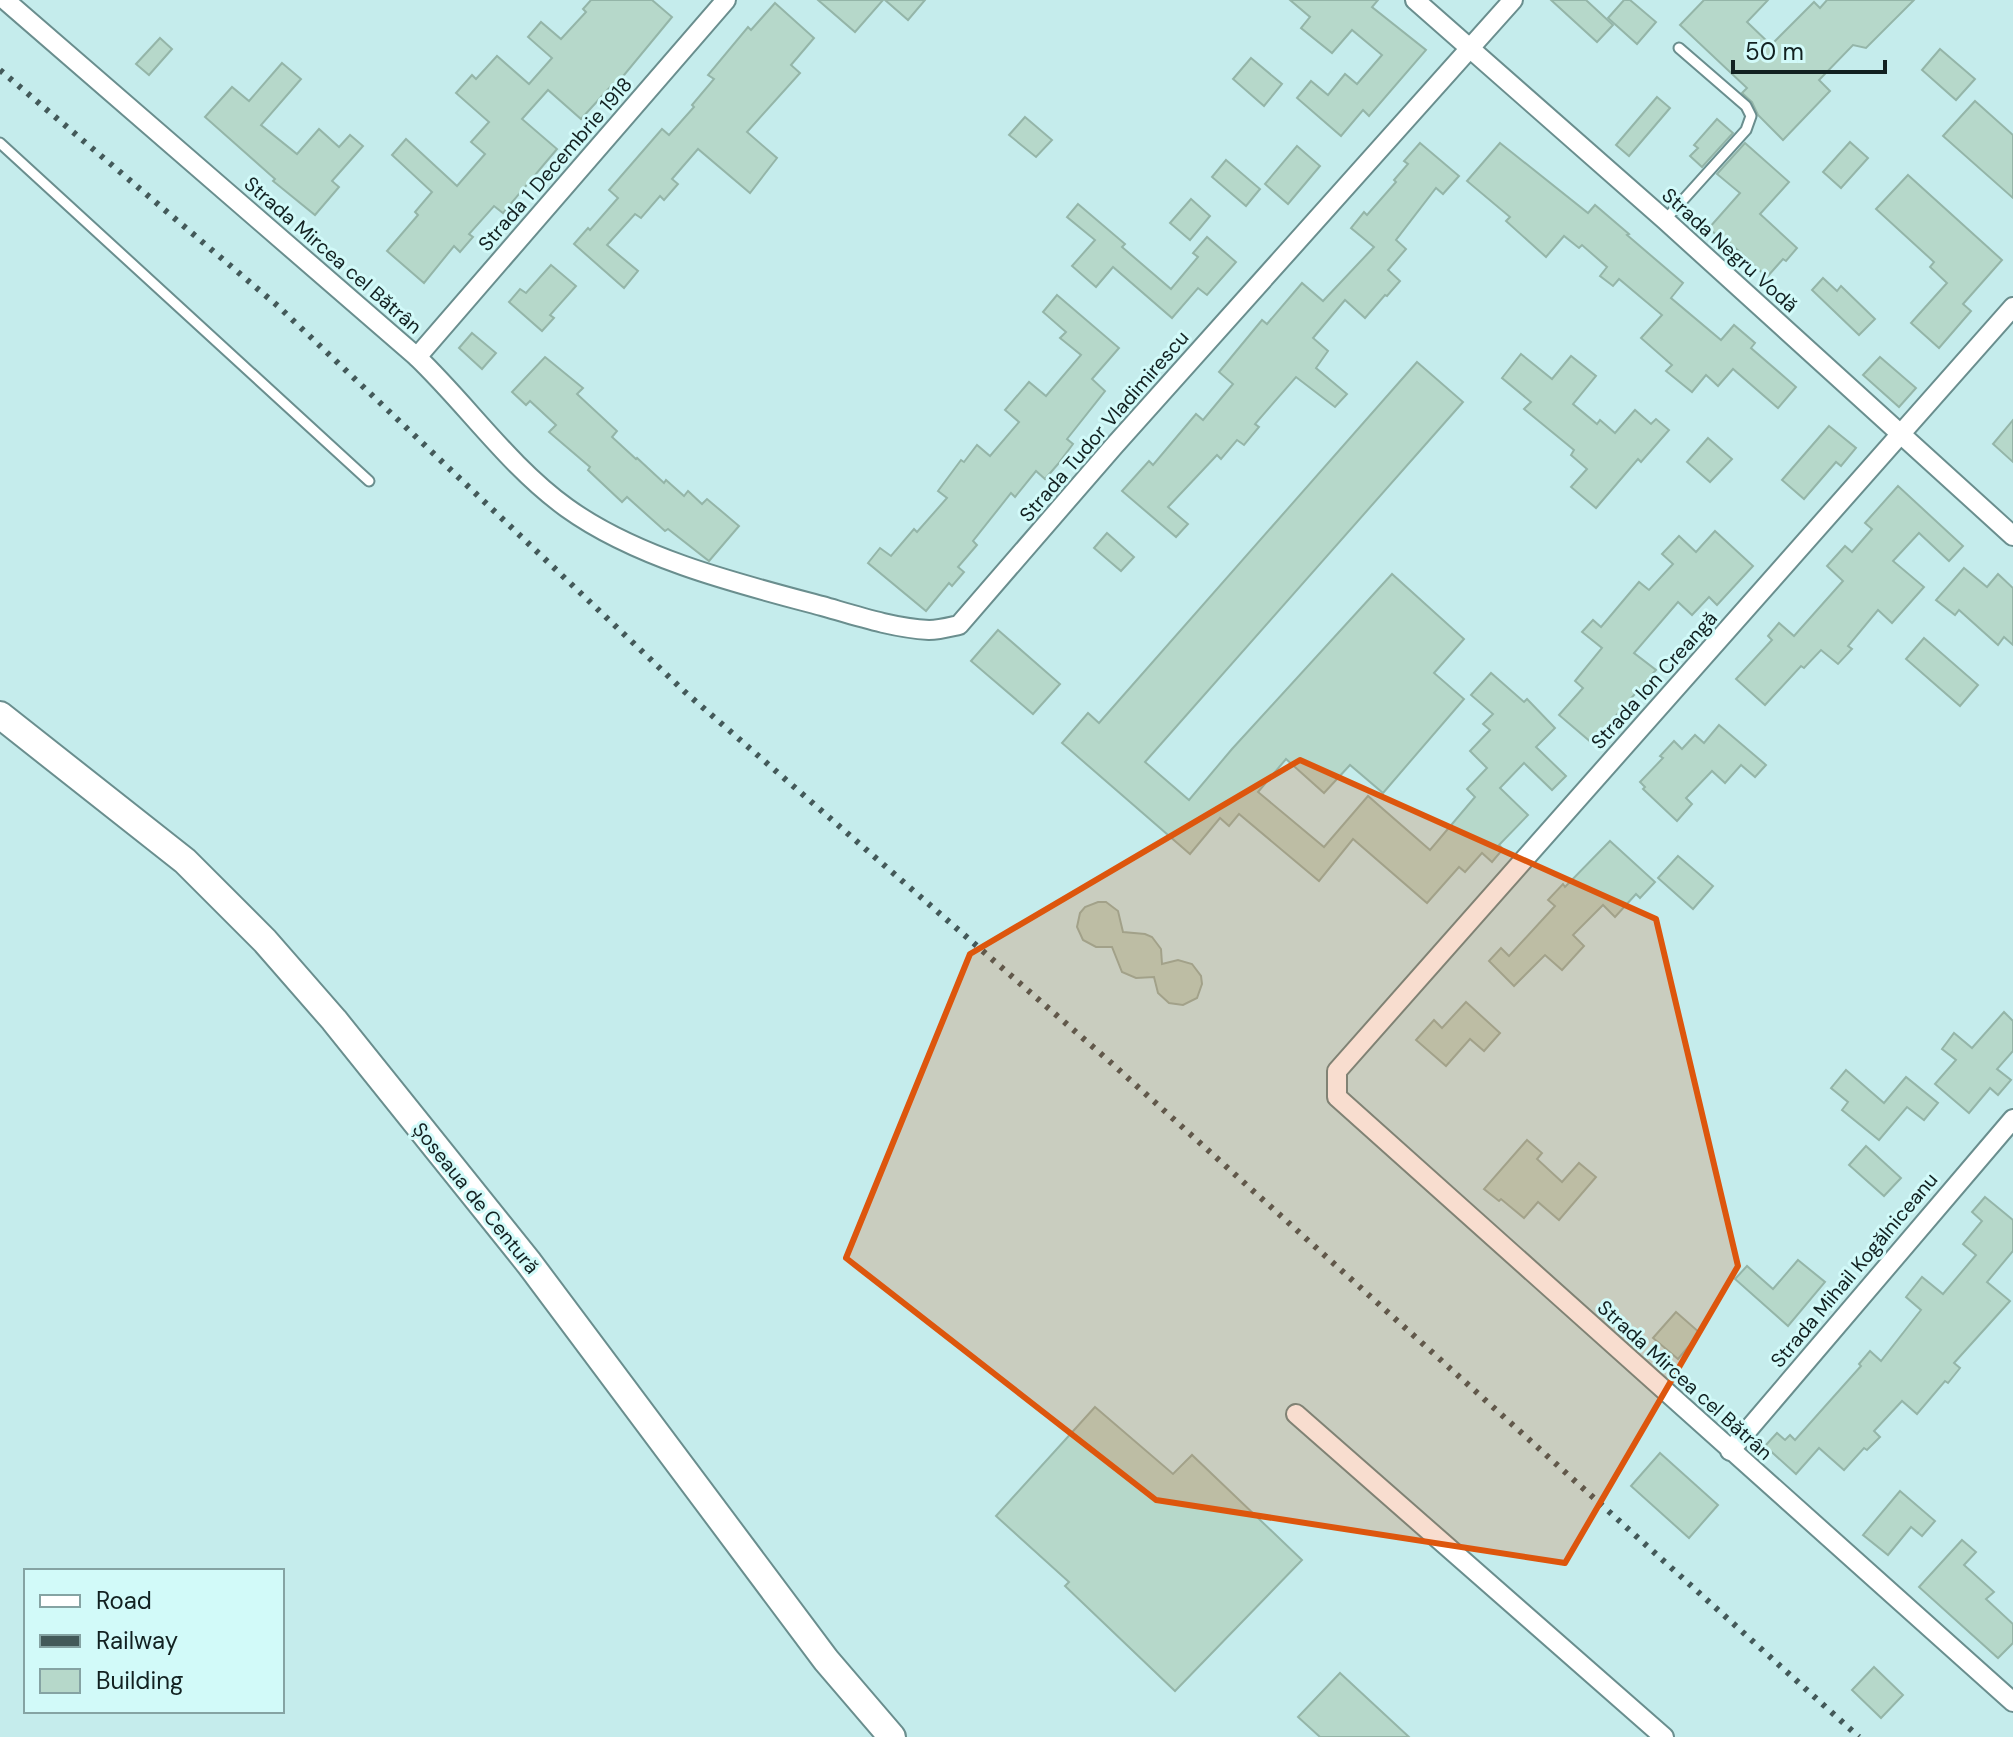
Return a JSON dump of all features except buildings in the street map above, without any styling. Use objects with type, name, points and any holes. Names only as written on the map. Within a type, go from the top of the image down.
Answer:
[{"type":"main road","name":"Șoseaua de Centură","points":[[0,715],[185,861],[275,952],[334,1020],[529,1263],[826,1660],[892,1737]]},
{"type":"street","name":"Strada Mircea cel Bătrân","points":[[5,0],[417,357],[542,488],[568,509],[629,543]]},
{"type":"street","name":"Strada 1 Decembrie 1918","points":[[417,357],[726,0]]},
{"type":"street","name":"Strada Negru Vodă","points":[[1415,0],[1665,220],[2013,536]]},
{"type":"street","name":"Strada Tudor Vladimirescu","points":[[629,543],[653,554],[769,592],[893,625],[932,630],[959,625],[1125,434],[1513,0]]},
{"type":"street","name":"Strada Ion Creangă","points":[[1335,1086],[1337,1071],[2013,307]]},
{"type":"street","name":"Strada Mircea cel Bătrân","points":[[1335,1086],[1337,1097],[2013,1702]]},
{"type":"street","name":"Strada Mihail Kogălniceanu","points":[[1730,1451],[2013,1119]]},
{"type":"street","points":[[1296,1414],[1664,1737]]},
{"type":"lane","points":[[1665,220],[1746,130],[1751,116],[1746,106],[1679,48]]},
{"type":"lane","points":[[0,143],[369,481]]},
{"type":"highlighted area","points":[[1300,760],[1656,919],[1738,1266],[1565,1563],[1156,1500],[846,1258],[970,954]]},
{"type":"railway","points":[[0,70],[279,307],[685,692],[1108,1060],[1859,1737]]}]
